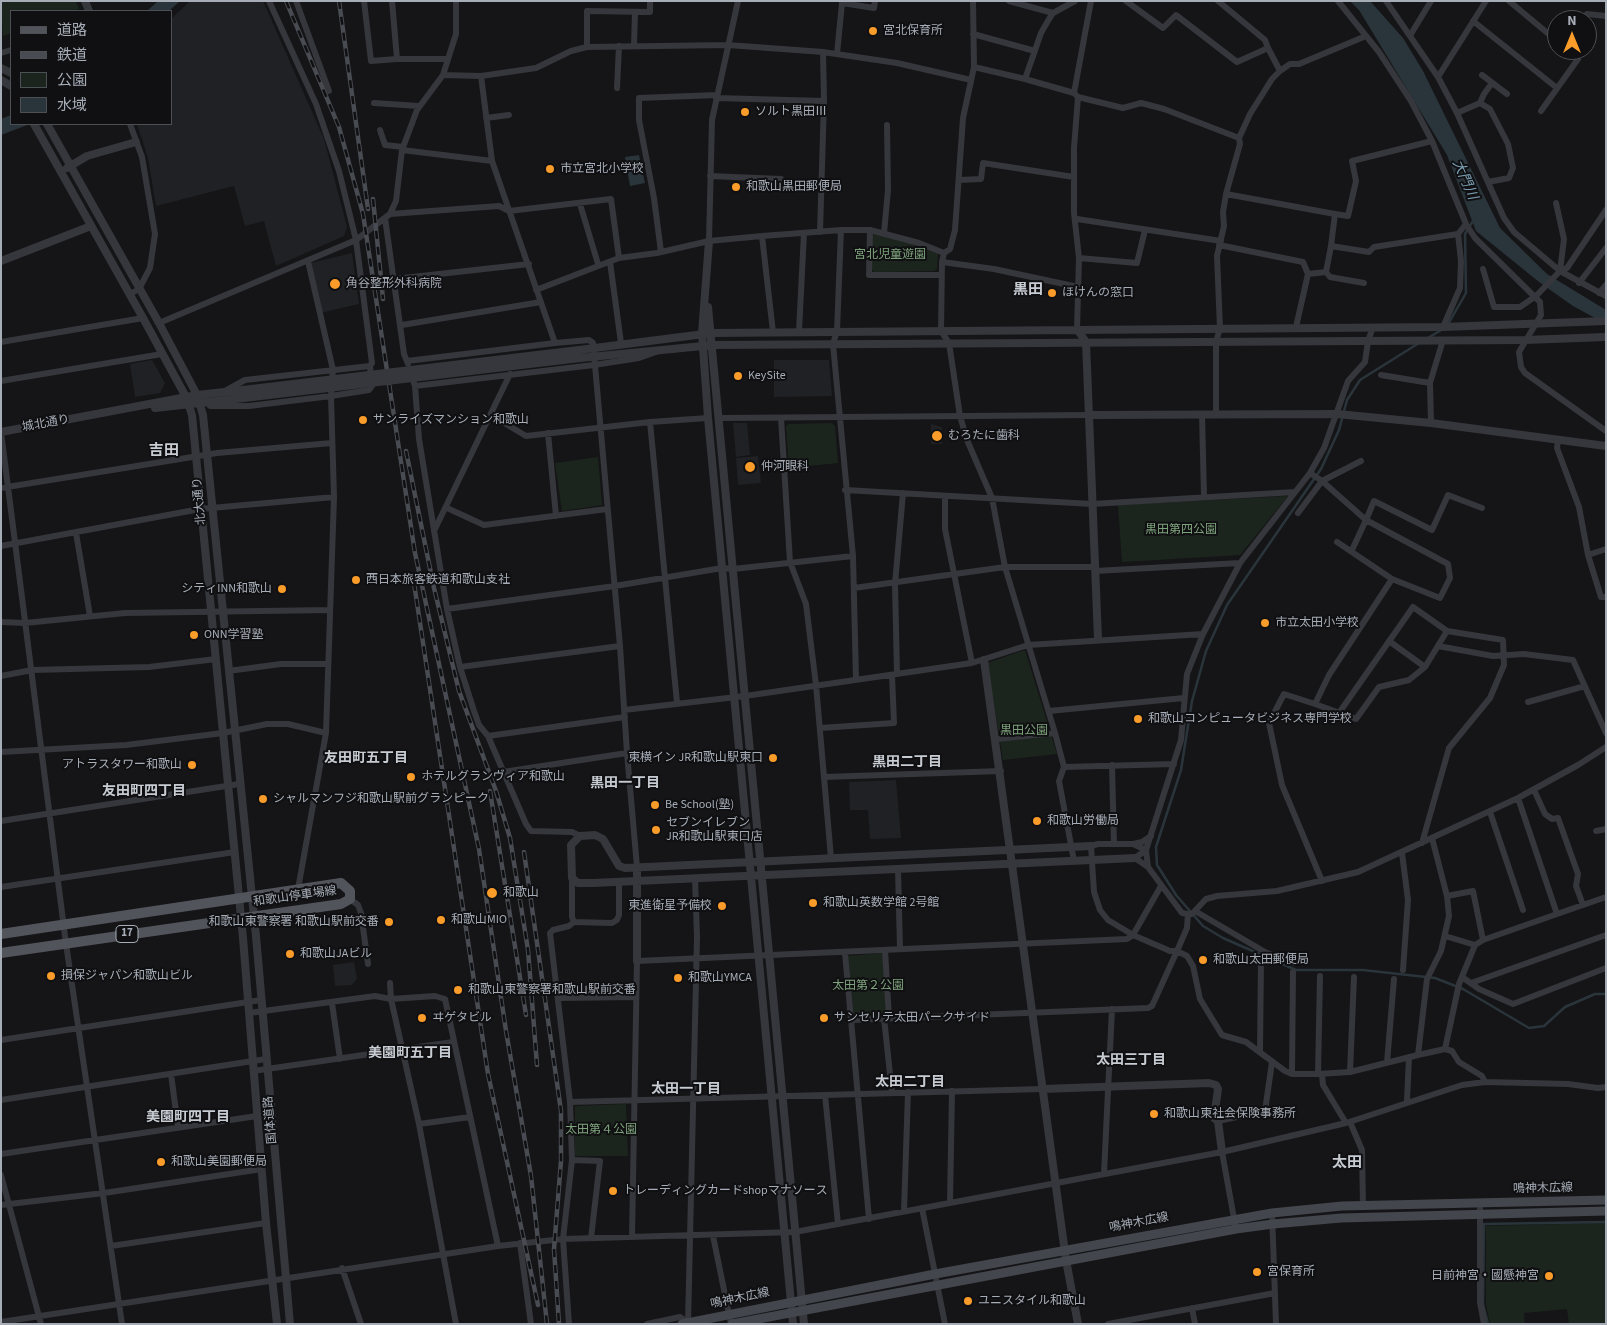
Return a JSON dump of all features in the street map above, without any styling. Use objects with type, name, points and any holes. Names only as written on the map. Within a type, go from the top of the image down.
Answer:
[{"type":"main road","name":"和歌山停車場線","points":[[1,934],[64,923],[341,883],[348,887],[350,899],[341,904],[253,915],[1,953]]},
{"type":"main road","name":"鳴神木広線","points":[[686,1323],[791,1301],[1234,1218],[1363,1206],[1606,1200]]},
{"type":"main road","name":"鳴神木広線","points":[[732,1324],[1066,1260],[1273,1224],[1341,1218],[1606,1211]]},
{"type":"street","points":[[200,399],[210,406],[249,406],[369,390],[372,386],[370,366],[372,363],[356,240],[347,202],[329,139],[316,104],[269,1]]},
{"type":"street","points":[[296,1],[329,91]]},
{"type":"street","points":[[364,1],[371,61],[448,59]]},
{"type":"street","points":[[392,1],[397,59]]},
{"type":"street","points":[[159,323],[356,240],[388,216],[396,201],[403,149],[419,106],[443,76],[456,34],[456,1]]},
{"type":"street","points":[[587,47],[587,11],[650,12],[650,1]]},
{"type":"street","points":[[738,1],[712,120],[709,241],[702,346],[793,1324]]},
{"type":"street","points":[[837,54],[842,3],[874,8],[875,1]]},
{"type":"street","points":[[973,1],[974,67],[963,118],[955,230],[950,249],[944,253],[942,262],[941,331],[949,343],[960,416],[966,440],[992,498],[1005,567],[1064,767],[1059,781],[1074,861]]},
{"type":"street","points":[[1009,1],[1053,13]]},
{"type":"street","points":[[1091,1],[1076,95],[1074,213],[1077,219],[1079,258],[1077,329],[1086,342],[1098,639]]},
{"type":"street","points":[[1126,1],[1163,28],[1176,14],[1237,62],[1268,48]]},
{"type":"street","points":[[1218,1],[1265,40],[1280,71]]},
{"type":"street","points":[[1338,1],[1366,36],[1411,101],[1432,141],[1466,224],[1475,238],[1502,267],[1538,293],[1542,308],[1536,325],[1525,340],[1518,357],[1521,367],[1526,373],[1606,431]]},
{"type":"street","points":[[1386,1],[1411,34],[1438,76],[1457,113],[1504,218],[1514,232],[1559,272],[1603,295],[1606,285]]},
{"type":"street","points":[[1411,34],[1432,1]]},
{"type":"street","points":[[1438,76],[1486,1]]},
{"type":"street","points":[[1509,1],[1547,33]]},
{"type":"street","points":[[1025,79],[1041,33],[1053,13],[1070,2]]},
{"type":"street","points":[[634,46],[635,12]]},
{"type":"street","points":[[1473,22],[1557,88]]},
{"type":"street","points":[[973,34],[1035,51]]},
{"type":"street","points":[[1216,413],[1216,342],[1220,328],[1217,256],[1226,194],[1240,144],[1239,138],[1250,114],[1272,79],[1280,71],[1290,64],[1299,64],[1366,36]]},
{"type":"street","points":[[443,76],[481,76],[536,68],[571,51],[587,47],[728,45],[837,54],[971,80]]},
{"type":"street","points":[[617,88],[619,46]]},
{"type":"street","points":[[820,232],[824,101],[823,52]]},
{"type":"street","points":[[1541,110],[1577,60]]},
{"type":"street","points":[[974,67],[1025,79],[1123,108],[1141,103],[1164,109],[1239,138]]},
{"type":"street","points":[[1482,75],[1507,94]]},
{"type":"street","points":[[481,76],[492,161],[555,343]]},
{"type":"street","points":[[1457,113],[1480,103],[1492,83]]},
{"type":"street","points":[[661,252],[654,198],[639,120],[639,98],[716,97],[824,101]]},
{"type":"street","points":[[376,101],[419,106]]},
{"type":"street","points":[[1480,103],[1490,109],[1508,144],[1513,168],[1509,178],[1488,182]]},
{"type":"street","points":[[486,118],[509,115]]},
{"type":"street","points":[[884,233],[888,190],[887,124]]},
{"type":"street","name":"北大通り","points":[[48,125],[200,399],[253,915]]},
{"type":"street","points":[[130,125],[142,157],[155,234],[150,268],[139,289],[130,294]]},
{"type":"street","name":"北大通り","points":[[36,127],[130,294],[187,400],[192,415],[241,917]]},
{"type":"street","points":[[380,130],[385,145],[492,161]]},
{"type":"street","points":[[1226,194],[1348,216],[1356,180],[1352,161],[1432,141]]},
{"type":"street","points":[[61,172],[87,156],[136,142]]},
{"type":"street","points":[[959,180],[980,179],[983,163],[1074,177]]},
{"type":"street","points":[[710,176],[781,179]]},
{"type":"street","points":[[388,216],[499,206],[509,211],[611,199],[619,258]]},
{"type":"street","points":[[1556,203],[1564,239],[1559,272]]},
{"type":"street","points":[[580,204],[598,264]]},
{"type":"street","points":[[1483,269],[1494,307],[1520,307],[1538,293],[1559,272],[1567,268],[1606,210]]},
{"type":"street","points":[[1335,214],[1326,272],[1330,277],[1364,283]]},
{"type":"street","points":[[388,216],[394,279],[407,362],[414,382],[419,439],[446,608],[460,667],[479,725],[488,736],[526,824],[531,831],[572,832],[580,836],[595,836],[603,839],[619,866],[637,867],[1133,844],[1142,842],[1151,836]]},
{"type":"street","points":[[1077,219],[1220,243],[1303,262],[1308,274],[1296,327]]},
{"type":"street","points":[[1331,246],[1369,252],[1374,247],[1458,234],[1466,224]]},
{"type":"street","points":[[1,261],[91,226]]},
{"type":"street","points":[[536,290],[598,264],[619,258],[661,252],[709,241],[762,236],[841,230],[870,230],[944,253]]},
{"type":"street","points":[[841,230],[837,331],[833,344],[845,490],[853,556],[856,679]]},
{"type":"street","points":[[870,230],[869,275],[941,275]]},
{"type":"street","points":[[1079,258],[1137,262],[1145,230]]},
{"type":"street","points":[[799,331],[804,233]]},
{"type":"street","points":[[1443,327],[1460,288],[1461,261],[1458,234]]},
{"type":"street","points":[[762,236],[773,332]]},
{"type":"street","points":[[1579,283],[1606,248]]},
{"type":"street","points":[[298,889],[326,733],[334,497],[331,396],[333,370],[308,261]]},
{"type":"street","points":[[610,262],[621,343]]},
{"type":"street","points":[[942,262],[994,269],[1078,287]]},
{"type":"street","points":[[394,279],[529,264]]},
{"type":"street","points":[[1308,274],[1326,272]]},
{"type":"street","points":[[706,293],[712,333],[804,1324]]},
{"type":"street","points":[[402,325],[541,302]]},
{"type":"street","points":[[1,342],[143,318]]},
{"type":"street","points":[[414,382],[580,354],[593,348],[621,343],[712,333],[1443,327],[1606,322]]},
{"type":"street","points":[[1148,867],[1146,850],[1181,740],[1187,674],[1203,634],[1240,563],[1310,473],[1324,448],[1348,381],[1365,362],[1368,340],[1373,327]]},
{"type":"street","points":[[223,392],[244,394],[510,374],[662,350],[713,345],[1525,340],[1606,337]]},
{"type":"street","points":[[407,362],[589,340],[593,348],[615,586],[638,881],[632,1238]]},
{"type":"street","points":[[1432,423],[1430,383],[1443,340]]},
{"type":"street","points":[[1,381],[162,354]]},
{"type":"street","points":[[200,399],[580,354],[594,361]]},
{"type":"street","points":[[200,399],[223,392],[245,380],[370,366]]},
{"type":"street","points":[[434,531],[447,508],[510,374]]},
{"type":"street","points":[[1380,375],[1430,383]]},
{"type":"street","name":"城北通り","points":[[1,432],[200,399]]},
{"type":"street","points":[[720,418],[1216,413],[1337,414],[1432,423],[1606,446]]},
{"type":"street","points":[[1202,414],[1204,496]]},
{"type":"street","points":[[491,415],[526,436],[650,422],[708,418]]},
{"type":"street","points":[[781,418],[790,562],[806,604],[816,685],[831,858]]},
{"type":"street","points":[[650,422],[677,703]]},
{"type":"street","points":[[1,432],[4,487],[32,670],[66,944],[122,1324]]},
{"type":"street","points":[[548,433],[556,516]]},
{"type":"street","points":[[1558,441],[1557,448],[1580,507],[1588,555],[1601,597],[1606,597]]},
{"type":"street","points":[[4,487],[196,456],[332,443]]},
{"type":"street","points":[[1298,512],[1322,481],[1360,461]]},
{"type":"street","points":[[1310,473],[1322,481],[1366,520],[1448,564],[1450,578],[1440,598],[1392,579],[1352,550],[1337,542]]},
{"type":"street","points":[[845,490],[1092,504],[1295,492]]},
{"type":"street","points":[[820,728],[894,723],[895,584],[903,492]]},
{"type":"street","points":[[1352,550],[1374,501],[1432,530],[1448,495],[1482,508]]},
{"type":"street","points":[[1,546],[200,509],[334,497]]},
{"type":"street","points":[[945,497],[945,529],[972,662]]},
{"type":"street","points":[[447,508],[484,525],[608,509]]},
{"type":"street","points":[[76,533],[90,616]]},
{"type":"street","points":[[1588,555],[1599,554],[1606,549]]},
{"type":"street","points":[[446,608],[615,586],[722,568],[733,569],[853,556]]},
{"type":"street","points":[[854,588],[895,584],[1005,567],[1095,569],[1240,563]]},
{"type":"street","points":[[1315,704],[1328,675],[1392,579]]},
{"type":"street","points":[[1339,713],[1413,608],[1447,631],[1503,640],[1504,665],[1490,698],[1475,719],[1449,748],[1422,842]]},
{"type":"street","points":[[1,622],[25,623],[90,616],[330,610]]},
{"type":"street","points":[[1322,881],[1282,785],[1269,723],[1284,694],[1356,719],[1379,687],[1409,680],[1425,667],[1447,631]]},
{"type":"street","points":[[488,736],[677,703],[734,698],[984,660],[1028,645],[1098,639],[1203,634]]},
{"type":"street","points":[[1389,641],[1425,667]]},
{"type":"street","points":[[460,667],[620,646]]},
{"type":"street","points":[[1438,646],[1493,656],[1524,654],[1573,660],[1606,733]]},
{"type":"street","points":[[1,676],[32,670],[149,667],[216,658]]},
{"type":"street","points":[[984,660],[1001,771],[1009,850],[1024,944],[1066,1260],[1078,1324]]},
{"type":"street","points":[[228,671],[281,664],[327,664]]},
{"type":"street","points":[[1528,702],[1585,686]]},
{"type":"street","points":[[1049,712],[1184,698]]},
{"type":"street","points":[[1,752],[126,745],[223,733],[267,724],[288,724],[326,733]]},
{"type":"street","points":[[996,739],[1055,734]]},
{"type":"street","points":[[1135,858],[1148,867],[1182,913],[1188,914],[1195,911],[1206,899],[1217,896],[1277,892],[1358,872],[1534,790],[1606,747]]},
{"type":"street","points":[[503,772],[627,753]]},
{"type":"street","points":[[1064,767],[1174,764]]},
{"type":"street","points":[[1112,765],[1114,844]]},
{"type":"street","points":[[824,777],[1001,771]]},
{"type":"street","points":[[1,820],[239,784]]},
{"type":"street","points":[[1534,790],[1545,814],[1552,819],[1558,818],[1578,874],[1576,886],[1583,905]]},
{"type":"street","points":[[1518,798],[1557,914]]},
{"type":"street","points":[[1490,812],[1522,910]]},
{"type":"street","points":[[1596,831],[1606,829]]},
{"type":"street","points":[[574,922],[572,917],[571,845],[580,836]]},
{"type":"street","points":[[1418,1055],[1427,979],[1441,951],[1449,916],[1448,896],[1432,838]]},
{"type":"street","points":[[1133,844],[1146,850]]},
{"type":"street","points":[[1091,846],[1094,892],[1100,910],[1108,920],[1133,935],[1170,951],[1177,951],[1187,956],[1193,966],[1200,999],[1215,1027],[1222,1035],[1240,1040],[1260,1051],[1272,1062],[1292,1074],[1350,1072],[1445,1049],[1452,1052],[1459,1062],[1482,1076],[1485,1082]]},
{"type":"street","points":[[572,878],[578,883],[619,882],[1074,861],[1135,858],[1146,850]]},
{"type":"street","points":[[1,887],[235,852]]},
{"type":"street","points":[[1402,853],[1408,900],[1403,970]]},
{"type":"street","points":[[898,869],[900,949]]},
{"type":"street","points":[[686,1323],[690,1236],[695,878]]},
{"type":"street","points":[[569,1324],[563,1238],[572,1160],[570,1102],[550,933],[574,922],[612,923],[617,920],[619,915],[619,882]]},
{"type":"street","points":[[637,960],[1127,939],[1133,935],[1161,886]]},
{"type":"street","points":[[1448,896],[1473,891],[1483,940]]},
{"type":"street","points":[[1445,1049],[1462,977],[1476,945],[1483,940],[1606,898]]},
{"type":"street","points":[[350,899],[358,905],[361,913],[368,964]]},
{"type":"street","points":[[1195,911],[1265,952],[1294,963]]},
{"type":"street","points":[[852,1020],[1152,1006],[1187,928],[1188,914]]},
{"type":"street","name":"国体道路","points":[[253,915],[290,1324]]},
{"type":"street","name":"国体道路","points":[[241,917],[266,1223],[277,1324]]},
{"type":"street","points":[[1471,983],[1606,935]]},
{"type":"street","points":[[1445,936],[1476,945]]},
{"type":"street","points":[[885,950],[886,1018],[892,1093]]},
{"type":"street","points":[[845,952],[869,1219]]},
{"type":"street","points":[[1260,1051],[1261,961]]},
{"type":"street","points":[[1462,977],[1513,1004],[1606,968]]},
{"type":"street","points":[[1292,1074],[1293,972]]},
{"type":"street","points":[[1320,976],[1320,1074],[1323,1085],[1348,1122],[1362,1150],[1363,1206]]},
{"type":"street","points":[[1350,1072],[1354,977]]},
{"type":"street","points":[[1387,1063],[1394,979]]},
{"type":"street","points":[[390,983],[391,999],[419,1124],[456,1324]]},
{"type":"street","points":[[249,1013],[376,996],[391,999],[435,996],[445,999],[498,1246]]},
{"type":"street","points":[[559,998],[635,997]]},
{"type":"street","points":[[1,1040],[261,1000]]},
{"type":"street","points":[[332,1003],[340,1059]]},
{"type":"street","points":[[1104,1173],[1112,1009]]},
{"type":"street","points":[[254,1071],[454,1042]]},
{"type":"street","points":[[1407,1101],[1410,1058]]},
{"type":"street","points":[[1,1100],[266,1059]]},
{"type":"street","points":[[1218,1120],[1265,1112],[1272,1062]]},
{"type":"street","points":[[171,1074],[178,1128]]},
{"type":"street","points":[[1,1322],[442,1253],[563,1238],[784,1234],[1222,1152],[1348,1122],[1407,1101],[1462,1085],[1485,1082],[1606,1087]]},
{"type":"street","points":[[570,1102],[1209,1083],[1216,1085],[1218,1089],[1214,1118],[1218,1120],[1236,1229]]},
{"type":"street","points":[[950,1202],[952,1091]]},
{"type":"street","points":[[904,1211],[908,1092]]},
{"type":"street","points":[[825,1095],[838,1224]]},
{"type":"street","points":[[1,1154],[257,1116]]},
{"type":"street","points":[[419,1124],[470,1117]]},
{"type":"street","points":[[572,1160],[600,1160],[591,1238]]},
{"type":"street","points":[[5,1204],[104,1193],[262,1169]]},
{"type":"street","points":[[1,1175],[5,1204],[41,1324]]},
{"type":"street","points":[[1480,1203],[1480,1302],[1484,1324]]},
{"type":"street","points":[[922,1208],[945,1324]]},
{"type":"street","points":[[1272,1213],[1276,1324]]},
{"type":"street","points":[[111,1246],[266,1223]]},
{"type":"street","points":[[714,1236],[732,1324]]},
{"type":"street","points":[[520,1244],[531,1324]]},
{"type":"street","points":[[342,1268],[361,1324]]},
{"type":"street","points":[[1108,1324],[1275,1293]]},
{"type":"street","points":[[1192,1308],[1195,1324]]},
{"type":"street","points":[[647,1324],[680,1317],[686,1323]]},
{"type":"shaded area","points":[[190,1],[263,1],[324,139],[347,227],[344,236],[276,266],[264,221],[245,226],[234,186],[156,206],[148,158],[137,125],[172,125],[172,18]]},
{"type":"shaded area","name":"角谷整形外科病院","points":[[352,253],[359,304],[320,313],[311,263]]},
{"type":"shaded area","points":[[152,360],[165,383],[160,393],[135,397],[130,364]]},
{"type":"shaded area","points":[[774,360],[829,360],[832,396],[774,397]]},
{"type":"shaded area","points":[[733,423],[747,423],[750,455],[736,457]]},
{"type":"shaded area","name":"むろたに歯科","points":[[931,424],[942,427],[942,444],[931,444]]},
{"type":"shaded area","name":"仲河眼科","points":[[758,456],[761,483],[738,485],[736,458]]},
{"type":"shaded area","points":[[896,780],[901,838],[870,839],[868,810],[850,810],[849,782]]},
{"type":"shaded area","points":[[354,962],[357,979],[352,985],[335,986],[333,965]]},
{"type":"green space","points":[[1,1],[76,1],[79,9],[75,10],[10,10],[10,33],[3,36]]},
{"type":"green space","name":"宮北児童遊園","points":[[874,234],[919,244],[938,253],[937,269],[934,271],[874,272],[871,269],[871,236]]},
{"type":"green space","points":[[832,423],[835,426],[838,463],[789,468],[786,426],[789,424]]},
{"type":"green space","points":[[598,457],[602,505],[562,511],[555,463]]},
{"type":"green space","name":"黒田第四公園","points":[[1288,496],[1240,555],[1122,562],[1118,505]]},
{"type":"green space","name":"黒田公園","points":[[1025,650],[1057,754],[1003,760],[987,663]]},
{"type":"green space","name":"太田第２公園","points":[[883,953],[886,1016],[854,1017],[848,956]]},
{"type":"green space","name":"太田第４公園","points":[[626,1104],[628,1156],[575,1156],[575,1106]]},
{"type":"green space","name":"日前神宮・國懸神宮","points":[[1606,1223],[1606,1324],[1569,1324],[1567,1309],[1524,1313],[1525,1324],[1490,1324],[1486,1304],[1486,1226]]},
{"type":"water","points":[[158,1],[180,1],[170,10],[148,10]]},
{"type":"water","name":"大門川","points":[[1350,1],[1370,1],[1403,38],[1423,71],[1500,228],[1547,274],[1606,310],[1606,324],[1573,306],[1539,282],[1476,231],[1447,155],[1359,10]]},
{"type":"water","points":[[10,115],[10,125],[27,125],[1,135],[1,119]]},
{"type":"water","points":[[639,155],[645,183],[630,186],[625,157]]},
{"type":"waterway","points":[[1447,326],[1466,293],[1465,234],[1474,219]]},
{"type":"waterway","points":[[1428,338],[1443,329]]},
{"type":"waterway","points":[[1419,343],[1360,380],[1347,400],[1339,430],[1321,469],[1227,605],[1206,651],[1192,701],[1181,770],[1156,847],[1157,865],[1176,895],[1203,926],[1223,938],[1296,970],[1363,970],[1435,978],[1463,989],[1529,1028],[1544,1026],[1565,1007],[1595,994],[1606,994]]},
{"type":"waterway","points":[[1488,1324],[1483,1304],[1484,1224],[1606,1222]]},
{"type":"railway","points":[[286,1],[339,127],[363,214],[415,553],[479,849],[506,1031],[531,1176],[547,1324]]},
{"type":"railway","points":[[339,1],[368,209]]},
{"type":"railway","points":[[373,199],[383,299]]},
{"type":"railway","points":[[406,451],[434,588],[459,691],[496,791],[510,838],[528,950],[537,1065]]},
{"type":"railway","points":[[414,583],[488,1074],[538,1305]]},
{"type":"railway","points":[[490,791],[526,1015]]},
{"type":"railway","points":[[524,852],[561,1111],[561,1161],[554,1249],[559,1324]]},
{"type":"place","name":"宮北保育所","points":[[873,31]]},
{"type":"place","name":"ソルト黒田Ⅲ","points":[[745,112]]},
{"type":"place","name":"市立宮北小学校","points":[[550,169]]},
{"type":"place","name":"和歌山黒田郵便局","points":[[736,187]]},
{"type":"place","name":"角谷整形外科病院","points":[[335,284]]},
{"type":"place","name":"ほけんの窓口","points":[[1052,293]]},
{"type":"place","name":"KeySite","points":[[738,376]]},
{"type":"place","name":"サンライズマンション和歌山","points":[[363,420]]},
{"type":"place","name":"むろたに歯科","points":[[937,436]]},
{"type":"place","name":"仲河眼科","points":[[750,467]]},
{"type":"place","name":"西日本旅客鉄道和歌山支社","points":[[356,580]]},
{"type":"place","name":"シティINN和歌山","points":[[282,589]]},
{"type":"place","name":"市立太田小学校","points":[[1265,623]]},
{"type":"place","name":"ONN学習塾","points":[[194,635]]},
{"type":"place","name":"和歌山コンピュータビジネス専門学校","points":[[1138,719]]},
{"type":"place","name":"東横イン JR和歌山駅東口","points":[[773,758]]},
{"type":"place","name":"アトラスタワー和歌山","points":[[192,765]]},
{"type":"place","name":"ホテルグランヴィア和歌山","points":[[411,777]]},
{"type":"place","name":"シャルマンフジ和歌山駅前グランピーク","points":[[263,799]]},
{"type":"place","name":"Be School(塾)","points":[[655,805]]},
{"type":"place","name":"和歌山労働局","points":[[1037,821]]},
{"type":"place","name":"セブンイレブン JR和歌山駅東口店","points":[[656,830]]},
{"type":"place","name":"和歌山","points":[[492,893]]},
{"type":"place","name":"和歌山英数学館 2号館","points":[[813,903]]},
{"type":"place","name":"東進衛星予備校","points":[[722,906]]},
{"type":"place","name":"和歌山MIO","points":[[441,920]]},
{"type":"place","name":"和歌山東警察署 和歌山駅前交番","points":[[389,922]]},
{"type":"place","name":"和歌山JAビル","points":[[290,954]]},
{"type":"place","name":"和歌山太田郵便局","points":[[1203,960]]},
{"type":"place","name":"損保ジャパン和歌山ビル","points":[[51,976]]},
{"type":"place","name":"和歌山YMCA","points":[[678,978]]},
{"type":"place","name":"和歌山東警察署和歌山駅前交番","points":[[458,990]]},
{"type":"place","name":"ヰゲタビル","points":[[422,1018]]},
{"type":"place","name":"サンセリテ太田パークサイド","points":[[824,1018]]},
{"type":"place","name":"和歌山東社会保険事務所","points":[[1154,1114]]},
{"type":"place","name":"和歌山美園郵便局","points":[[161,1162]]},
{"type":"place","name":"トレーディングカードshopマナソース","points":[[613,1191]]},
{"type":"place","name":"宮保育所","points":[[1257,1272]]},
{"type":"place","name":"日前神宮・國懸神宮","points":[[1549,1276]]},
{"type":"place","name":"ユニスタイル和歌山","points":[[968,1301]]},
{"type":"district","name":"黒田","points":[[1028,291]]},
{"type":"district","name":"吉田","points":[[164,452]]},
{"type":"district","name":"友田町五丁目","points":[[366,759]]},
{"type":"district","name":"黒田二丁目","points":[[907,763]]},
{"type":"district","name":"黒田一丁目","points":[[625,784]]},
{"type":"district","name":"友田町四丁目","points":[[144,792]]},
{"type":"district","name":"美園町五丁目","points":[[410,1054]]},
{"type":"district","name":"太田三丁目","points":[[1131,1061]]},
{"type":"district","name":"太田二丁目","points":[[910,1083]]},
{"type":"district","name":"太田一丁目","points":[[686,1090]]},
{"type":"district","name":"美園町四丁目","points":[[188,1118]]},
{"type":"district","name":"太田","points":[[1347,1164]]}]
